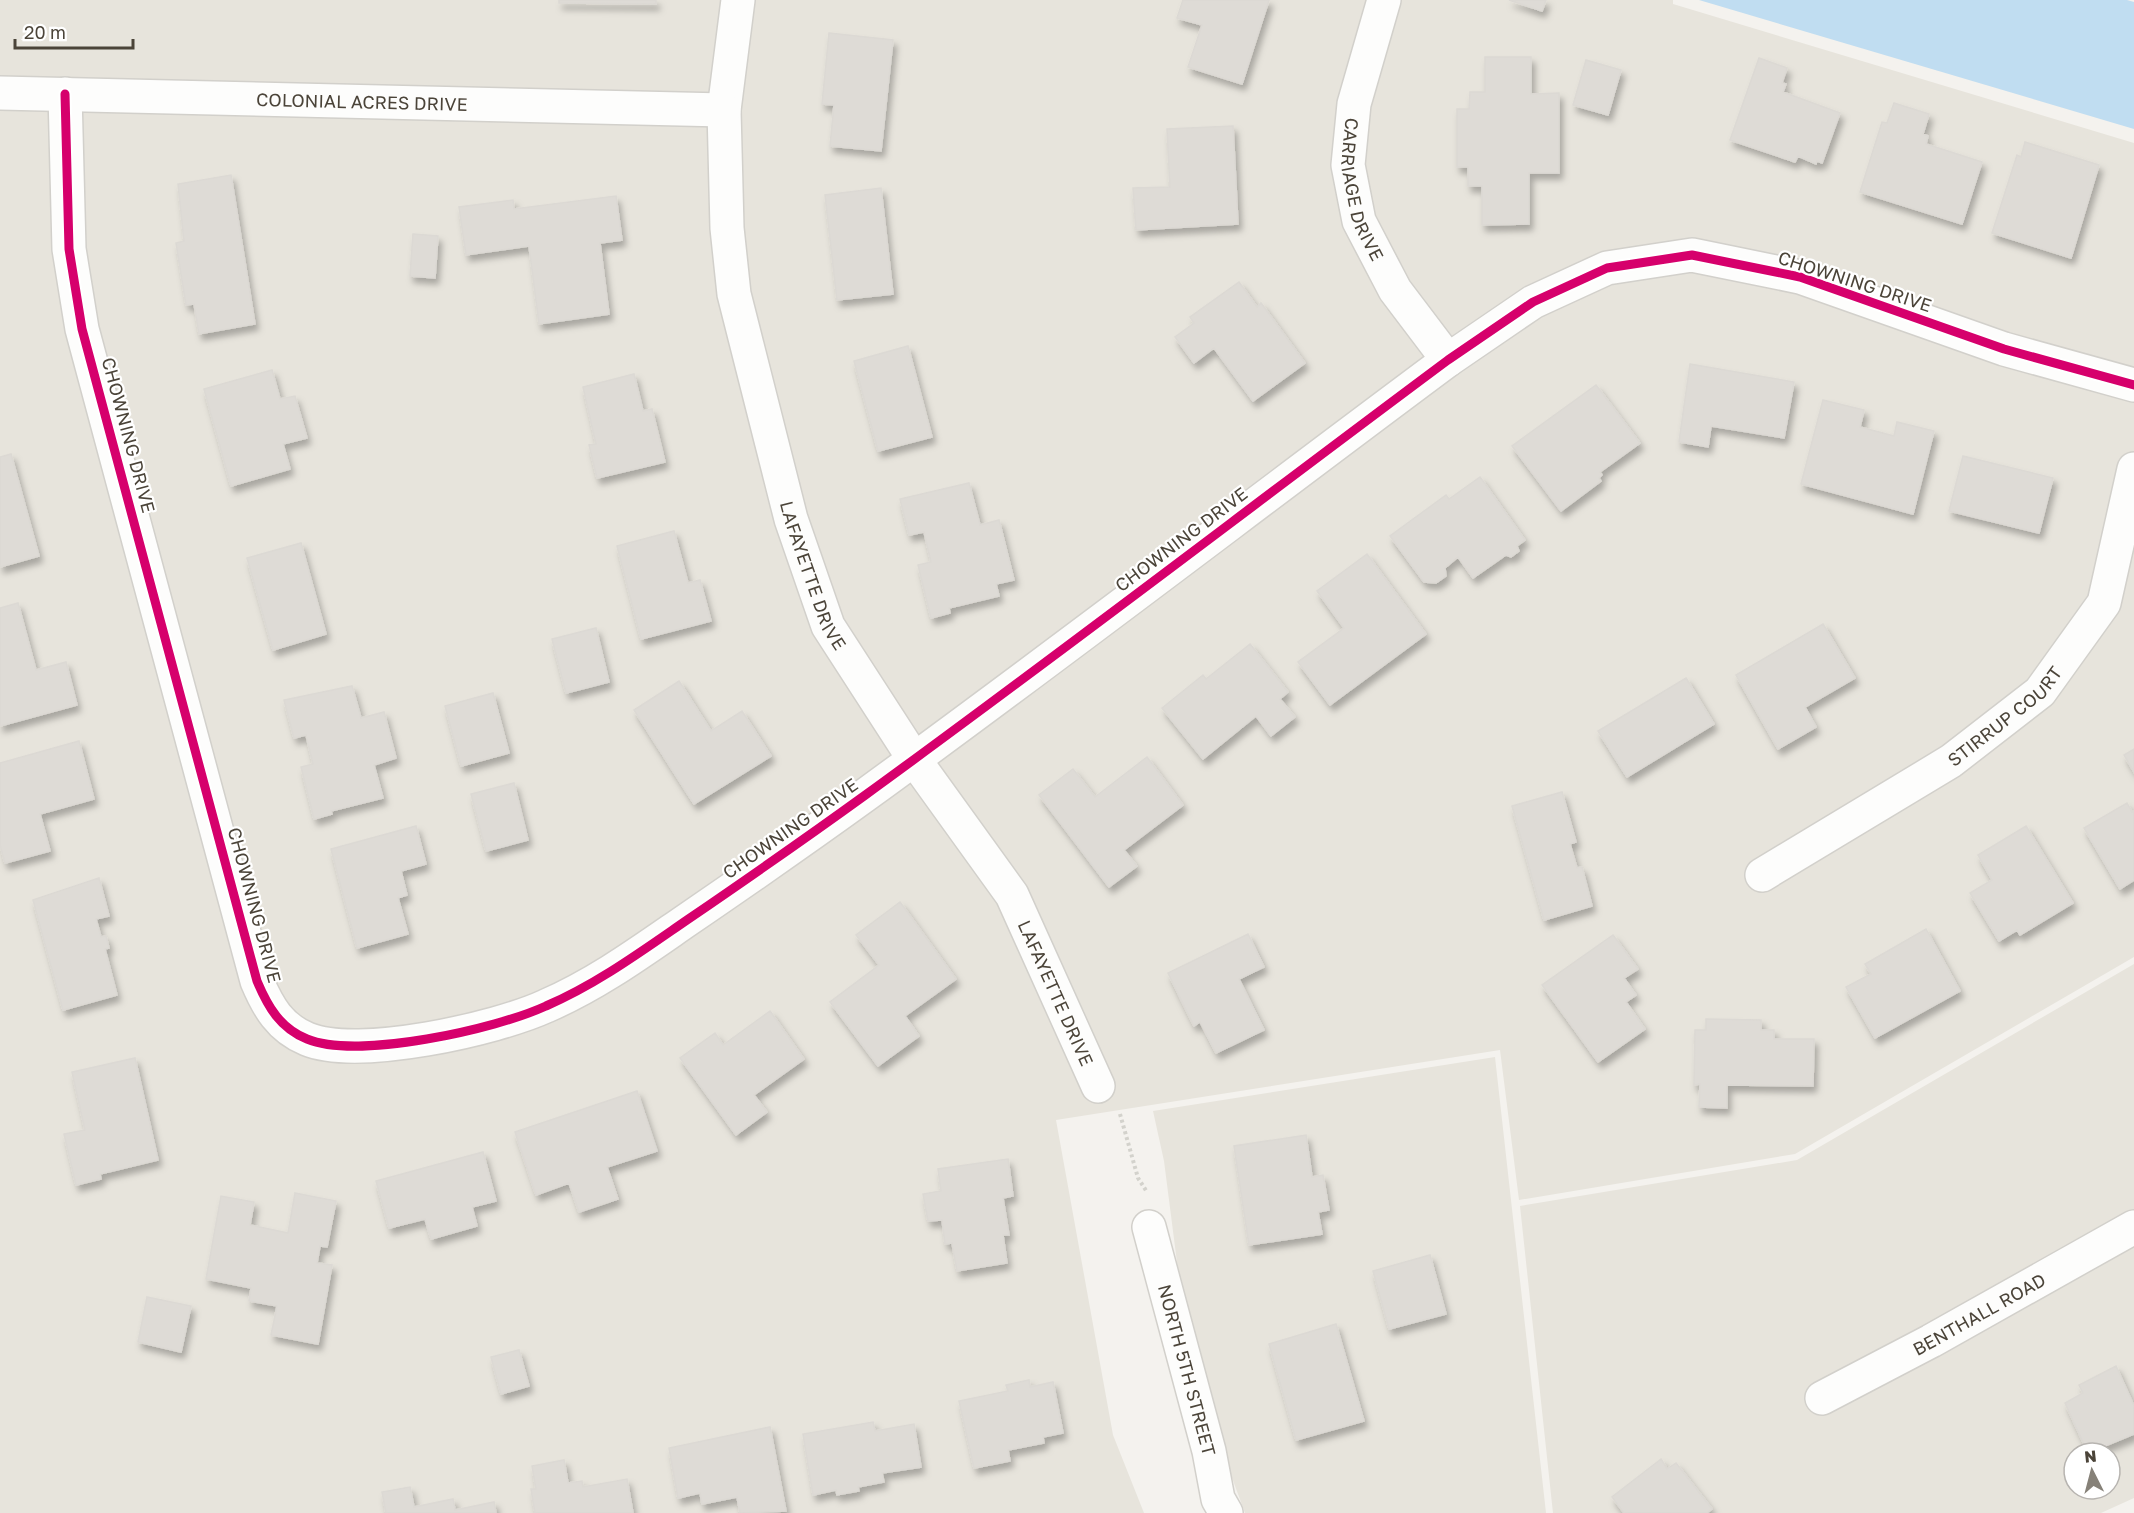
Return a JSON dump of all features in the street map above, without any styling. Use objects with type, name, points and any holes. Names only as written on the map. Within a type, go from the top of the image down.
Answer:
[{"type":"street","name":"LAFAYETTE DRIVE","points":[[738,0],[724,110],[727,228],[734,294],[791,519],[828,626],[914,759],[1012,895],[1098,1086]]},
{"type":"street","name":"CARRIAGE DRIVE","points":[[1384,0],[1354,104],[1348,165],[1359,221],[1369,241],[1395,290],[1448,360]]},
{"type":"street","name":"COLONIAL ACRES DRIVE","points":[[0,93],[724,110]]},
{"type":"street","name":"CHOWNING DRIVE","points":[[65,94],[69,249],[82,329],[257,981],[268,1007],[284,1025],[307,1039],[332,1045],[387,1045],[505,1022],[546,1006],[616,969],[804,840],[1448,360],[1533,302],[1607,268],[1692,255],[1800,277],[2004,349],[2134,385]]},
{"type":"street","name":"STIRRUP COURT","points":[[1762,875],[1951,761],[2040,692],[2104,603],[2134,468]]},
{"type":"street","name":"NORTH 5TH STREET","points":[[1149,1227],[1209,1451],[1218,1499],[1226,1513]]},
{"type":"street","name":"BENTHALL ROAD","points":[[1822,1398],[1931,1341],[2134,1227]]},
{"type":"path","points":[[1098,1086],[1104,1098],[1113,1102],[1119,1111],[1138,1178],[1151,1198],[1154,1216],[1149,1227]]},
{"type":"shaded area","points":[[0,0],[1673,0],[1673,4],[2134,143],[2134,957],[1795,1154],[1519,1200],[1500,1050],[1056,1120],[1113,1435],[1144,1513],[0,1513]]},
{"type":"shaded area","points":[[2134,964],[2134,1498],[2101,1513],[1553,1513],[1520,1206],[1797,1160]]},
{"type":"shaded area","points":[[1495,1057],[1546,1513],[1245,1513],[1203,1399],[1183,1309],[1164,1161],[1153,1111]]},
{"type":"water","points":[[1699,0],[2127,0],[2134,2],[2134,129]]},
{"type":"building","points":[[559,0],[656,0],[656,4],[559,3]]},
{"type":"building","points":[[1183,0],[1269,0],[1242,84],[1188,67],[1202,25],[1177,18]]},
{"type":"building","points":[[1509,0],[1546,0],[1542,11]]},
{"type":"building","points":[[829,33],[893,40],[881,151],[830,146],[834,105],[822,104]]},
{"type":"building","points":[[1485,57],[1531,57],[1531,94],[1559,93],[1559,173],[1529,173],[1529,224],[1482,225],[1482,186],[1468,186],[1468,167],[1457,167],[1457,109],[1469,109],[1470,92],[1485,92]]},
{"type":"building","points":[[1759,58],[1787,68],[1782,83],[1786,84],[1783,92],[1840,113],[1822,163],[1817,161],[1816,164],[1798,156],[1795,162],[1730,140]]},
{"type":"building","points":[[1586,60],[1621,70],[1608,115],[1573,105]]},
{"type":"building","points":[[1894,103],[1929,114],[1923,134],[1928,136],[1926,144],[1982,162],[1962,224],[1860,192],[1882,122],[1887,123]]},
{"type":"building","points":[[1233,126],[1238,224],[1136,230],[1133,188],[1170,187],[1167,129]]},
{"type":"building","points":[[2025,142],[2099,165],[2071,258],[1992,233],[2017,155],[2021,157]]},
{"type":"building","points":[[231,175],[255,324],[199,334],[194,304],[186,305],[176,243],[184,241],[178,184]]},
{"type":"building","points":[[881,188],[893,294],[837,300],[825,195]]},
{"type":"building","points":[[616,196],[622,240],[600,243],[609,314],[539,324],[529,246],[466,255],[459,207],[513,200],[514,209]]},
{"type":"building","points":[[413,234],[438,236],[435,278],[410,276]]},
{"type":"building","points":[[1239,282],[1257,307],[1261,303],[1305,363],[1253,401],[1214,348],[1194,363],[1175,337],[1194,323],[1190,317]]},
{"type":"building","points":[[908,346],[932,437],[878,451],[854,361]]},
{"type":"building","points":[[1690,364],[1794,382],[1784,438],[1711,426],[1708,447],[1679,442]]},
{"type":"building","points":[[272,370],[280,399],[295,396],[307,438],[283,444],[290,469],[231,486],[204,389]]},
{"type":"building","points":[[634,374],[643,411],[652,409],[665,462],[597,478],[589,445],[596,444],[583,387]]},
{"type":"building","points":[[1596,385],[1640,443],[1600,472],[1601,481],[1561,511],[1512,446]]},
{"type":"building","points":[[1823,400],[1864,410],[1860,427],[1894,436],[1897,422],[1934,431],[1913,514],[1801,484]]},
{"type":"building","points":[[11,454],[39,556],[0,567],[0,457]]},
{"type":"building","points":[[1963,456],[2053,478],[2039,533],[1949,511]]},
{"type":"building","points":[[1480,477],[1525,540],[1517,546],[1519,551],[1511,557],[1506,555],[1473,578],[1458,557],[1445,568],[1446,576],[1436,583],[1424,582],[1390,536],[1446,495],[1449,499]]},
{"type":"building","points":[[969,483],[980,525],[999,520],[1014,580],[996,584],[999,596],[949,608],[950,613],[931,618],[918,565],[931,562],[924,532],[909,535],[900,499]]},
{"type":"building","points":[[674,531],[688,583],[700,580],[711,621],[641,639],[617,546]]},
{"type":"building","points":[[301,543],[326,634],[273,650],[247,558]]},
{"type":"building","points":[[1367,554],[1426,634],[1330,705],[1298,662],[1344,628],[1317,591]]},
{"type":"building","points":[[18,603],[36,670],[66,662],[77,705],[0,726],[0,608]]},
{"type":"building","points":[[1823,624],[1855,678],[1805,707],[1816,727],[1778,749],[1736,675]]},
{"type":"building","points":[[596,628],[609,682],[566,693],[552,639]]},
{"type":"building","points":[[1250,644],[1288,692],[1280,699],[1295,717],[1271,736],[1256,716],[1203,759],[1162,708],[1203,675],[1206,679]]},
{"type":"building","points":[[1686,678],[1714,724],[1627,777],[1598,731]]},
{"type":"building","points":[[679,681],[711,731],[742,711],[771,756],[694,804],[634,710]]},
{"type":"building","points":[[352,686],[361,718],[384,712],[396,758],[374,765],[383,798],[331,811],[332,814],[314,819],[301,767],[313,764],[306,735],[294,738],[284,700]]},
{"type":"building","points":[[493,693],[509,753],[461,766],[445,706]]},
{"type":"building","points":[[79,741],[94,799],[40,814],[50,851],[5,863],[0,845],[0,763]]},
{"type":"building","points":[[2134,749],[2134,772],[2124,755]]},
{"type":"building","points":[[1147,757],[1183,805],[1124,850],[1137,866],[1109,887],[1039,795],[1073,769],[1095,797]]},
{"type":"building","points":[[514,783],[528,840],[486,851],[471,794]]},
{"type":"building","points":[[1562,792],[1576,842],[1570,844],[1577,868],[1582,867],[1592,906],[1544,920],[1512,806]]},
{"type":"building","points":[[2127,803],[2132,812],[2134,811],[2134,880],[2120,889],[2084,828]]},
{"type":"building","points":[[416,826],[426,864],[401,871],[407,895],[398,898],[408,934],[357,948],[331,849]]},
{"type":"building","points":[[2026,826],[2073,903],[2020,935],[2017,930],[1999,941],[1970,893],[1992,880],[1978,855]]},
{"type":"building","points":[[99,878],[109,916],[96,919],[101,937],[106,936],[109,948],[105,949],[117,995],[63,1010],[33,900]]},
{"type":"building","points":[[900,902],[956,979],[905,1016],[919,1036],[878,1066],[830,1002],[879,965],[856,935]]},
{"type":"building","points":[[1926,929],[1960,991],[1875,1038],[1846,987],[1871,974],[1865,964]]},
{"type":"building","points":[[1248,934],[1264,967],[1239,979],[1264,1030],[1216,1053],[1200,1022],[1194,1026],[1168,973]]},
{"type":"building","points":[[1613,935],[1638,969],[1624,978],[1636,995],[1626,1002],[1645,1029],[1598,1062],[1542,985]]},
{"type":"building","points":[[770,1011],[804,1059],[754,1095],[767,1112],[736,1135],[680,1058],[715,1033],[723,1045]]},
{"type":"building","points":[[1706,1019],[1761,1020],[1761,1030],[1774,1030],[1774,1039],[1814,1039],[1813,1086],[1727,1085],[1727,1108],[1699,1107],[1700,1084],[1694,1085],[1695,1030],[1706,1030]]},
{"type":"building","points":[[135,1058],[158,1160],[100,1174],[101,1179],[76,1185],[64,1134],[85,1130],[72,1072]]},
{"type":"building","points":[[637,1091],[657,1151],[607,1167],[618,1199],[579,1212],[569,1183],[536,1195],[515,1132]]},
{"type":"building","points":[[1306,1135],[1312,1177],[1323,1175],[1329,1210],[1318,1212],[1322,1234],[1249,1245],[1234,1146]]},
{"type":"building","points":[[483,1152],[496,1201],[472,1207],[477,1226],[431,1239],[425,1219],[389,1228],[376,1181]]},
{"type":"building","points":[[1008,1159],[1013,1196],[1003,1198],[1009,1235],[1003,1235],[1007,1263],[957,1271],[952,1243],[945,1244],[942,1220],[928,1221],[923,1194],[941,1191],[938,1169]]},
{"type":"building","points":[[295,1193],[336,1201],[327,1247],[320,1246],[317,1263],[332,1265],[318,1344],[271,1335],[277,1306],[249,1301],[251,1288],[206,1279],[221,1196],[254,1202],[250,1225],[288,1233]]},
{"type":"building","points":[[1430,1255],[1446,1314],[1389,1329],[1373,1271]]},
{"type":"building","points":[[147,1297],[191,1306],[181,1352],[138,1342]]},
{"type":"building","points":[[1336,1324],[1364,1421],[1296,1440],[1269,1344]]},
{"type":"building","points":[[519,1350],[529,1386],[501,1394],[491,1357]]},
{"type":"building","points":[[2116,1366],[2134,1406],[2134,1434],[2117,1441],[2082,1441],[2065,1403],[2083,1393],[2079,1385]]},
{"type":"building","points":[[1029,1380],[1030,1387],[1053,1382],[1063,1433],[1043,1437],[1044,1443],[1008,1450],[1010,1461],[974,1468],[959,1401],[1008,1391],[1006,1385]]},
{"type":"building","points":[[873,1422],[875,1431],[914,1424],[921,1467],[882,1473],[884,1482],[858,1487],[859,1491],[837,1495],[836,1490],[813,1495],[803,1434]]},
{"type":"building","points":[[770,1427],[786,1511],[740,1513],[737,1497],[702,1504],[700,1493],[678,1498],[669,1448]]},
{"type":"building","points":[[1661,1459],[1667,1469],[1676,1463],[1712,1509],[1707,1513],[1624,1513],[1612,1497]]},
{"type":"building","points":[[564,1460],[568,1483],[582,1481],[583,1487],[627,1479],[633,1513],[535,1513],[531,1489],[536,1489],[532,1466]]},
{"type":"building","points":[[410,1487],[414,1507],[453,1499],[455,1510],[494,1502],[496,1513],[386,1513],[382,1492]]},
{"type":"cycle path","points":[[65,94],[69,249],[82,329],[257,981],[282,1023],[307,1039],[330,1045],[392,1044],[495,1024],[546,1006],[601,977],[864,796],[1448,360],[1533,302],[1607,268],[1692,255],[1800,277],[2004,349],[2134,385]]}]
